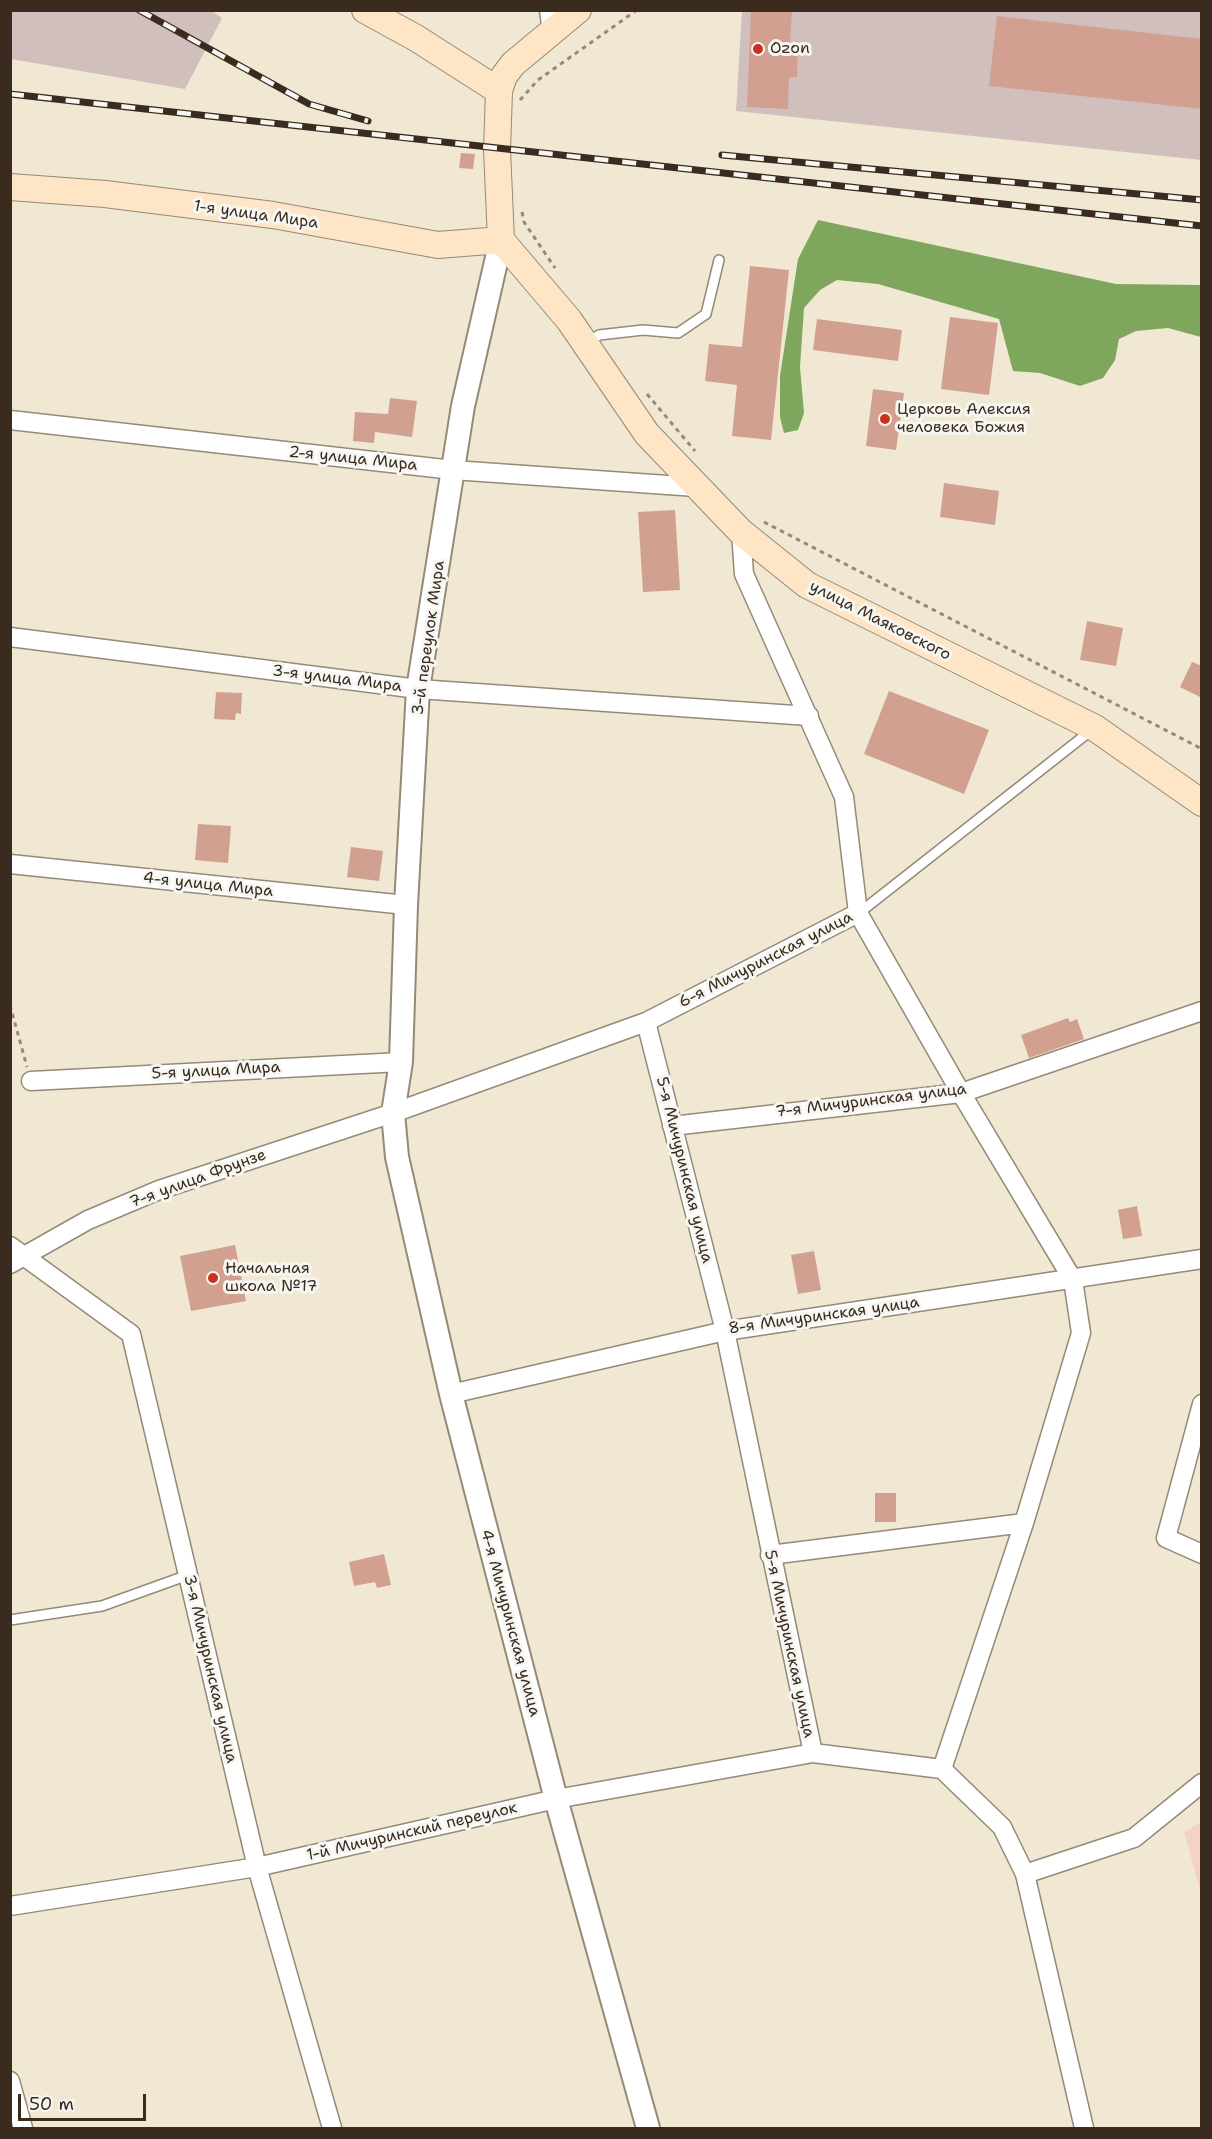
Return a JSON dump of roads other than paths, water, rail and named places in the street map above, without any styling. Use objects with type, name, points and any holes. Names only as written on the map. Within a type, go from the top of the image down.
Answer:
[{"type":"main road","points":[[365,10],[416,38],[508,98]]},
{"type":"main road","points":[[501,240],[497,150],[508,98],[504,76],[550,21],[578,10]]},
{"type":"main road","name":"1-я улица Мира","points":[[10,187],[105,194],[273,215],[438,245],[501,240]]},
{"type":"main road","name":"улица Маяковского","points":[[501,240],[569,320],[647,434],[696,487],[749,526],[807,585],[1095,728],[1202,803]]},
{"type":"street","name":"3-й переулок Мира","points":[[393,1113],[401,1062],[406,905],[418,689],[463,406],[501,240]]},
{"type":"street","name":"2-я улица Мира","points":[[10,420],[453,470],[696,487]]},
{"type":"street","points":[[749,526],[744,574],[844,797],[858,913],[961,1093],[1073,1280],[1081,1333],[1024,1523],[942,1769],[1002,1827],[1025,1874],[1084,2128]]},
{"type":"street","name":"3-я улица Мира","points":[[10,637],[418,689],[809,716]]},
{"type":"street","name":"4-я улица Мира","points":[[10,864],[406,905]]},
{"type":"street","name":"6-я Мичуринская улица","points":[[393,1113],[646,1022],[858,913]]},
{"type":"street","name":"7-я Мичуринская улица","points":[[672,1126],[961,1093],[1202,1011]]},
{"type":"street","name":"5-я Мичуринская улица","points":[[646,1022],[725,1331],[813,1753],[942,1769]]},
{"type":"street","name":"5-я улица Мира","points":[[31,1081],[401,1062]]},
{"type":"street","name":"7-я улица Фрунзе","points":[[10,1264],[88,1220],[159,1190],[393,1113]]},
{"type":"street","name":"4-я Мичуринская улица","points":[[393,1113],[397,1157],[451,1394],[556,1798],[648,2128]]},
{"type":"street","name":"3-я Мичуринская улица","points":[[10,1245],[27,1255],[131,1334],[257,1868],[332,2128]]},
{"type":"street","name":"8-я Мичуринская улица","points":[[451,1394],[725,1331],[1202,1259]]},
{"type":"street","points":[[1202,1404],[1166,1538],[1202,1554]]},
{"type":"street","points":[[770,1555],[1024,1523]]},
{"type":"street","name":"1-й Мичуринский переулок","points":[[10,1906],[257,1868],[556,1798],[813,1753]]},
{"type":"street","points":[[1025,1874],[1134,1838],[1202,1783]]},
{"type":"street","points":[[10,2081],[23,2128]]},
{"type":"lane","points":[[585,345],[599,335],[643,330],[678,333],[706,314],[719,260]]},
{"type":"lane","name":"6-я Мичуринская улица","points":[[858,913],[1095,728]]},
{"type":"lane","points":[[10,1620],[102,1606],[188,1575]]},
{"type":"railway","points":[[139,10],[309,104],[368,121]]},
{"type":"railway","points":[[10,94],[1202,226]]},
{"type":"railway","points":[[722,155],[1202,200]]},
{"type":"place","name":"Ozon","points":[[758,49]]},
{"type":"place","name":"Церковь Алексия человека Божия","points":[[885,419]]},
{"type":"place","name":"Начальная школа №17","points":[[213,1278]]}]
